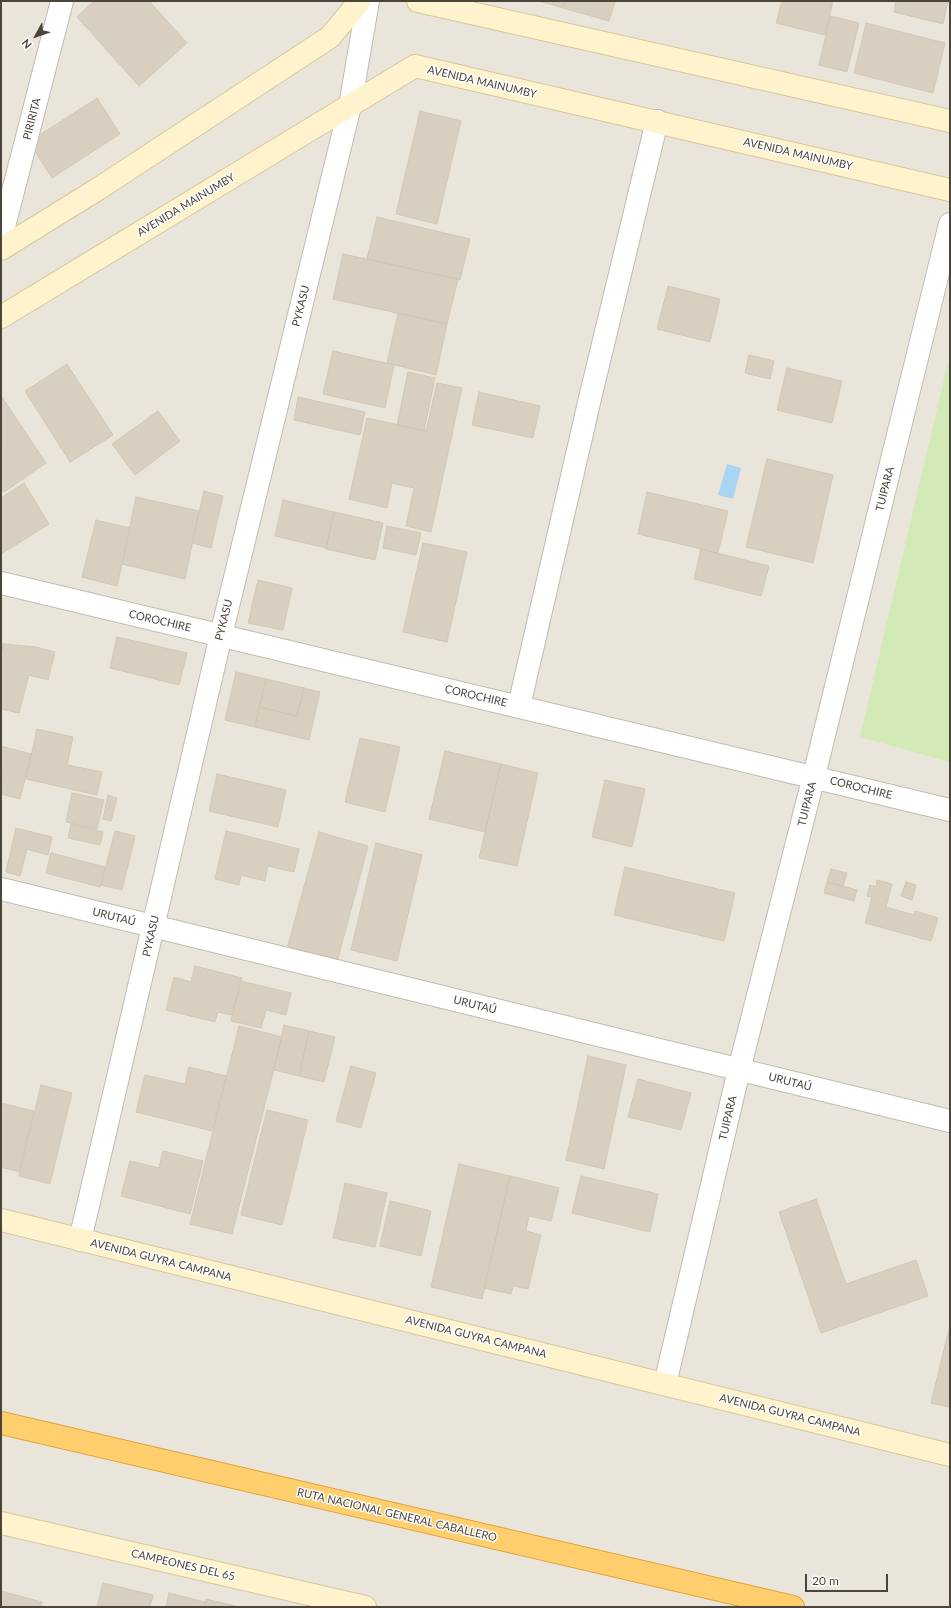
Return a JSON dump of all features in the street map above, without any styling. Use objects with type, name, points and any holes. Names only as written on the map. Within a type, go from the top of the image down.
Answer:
[{"type":"highway","name":"RUTA NACIONAL GENERAL CABALLERO","points":[[1,1423],[793,1607]]},
{"type":"street","name":"PIRIRITA","points":[[1,238],[62,1]]},
{"type":"street","points":[[1,249],[98,189],[330,37],[360,1]]},
{"type":"street","name":"PYKASU","points":[[80,1240],[221,635],[350,106],[368,1]]},
{"type":"street","points":[[418,1],[950,121]]},
{"type":"street","name":"AVENIDA MAINUMBY","points":[[1,318],[415,66],[950,190]]},
{"type":"street","points":[[519,706],[591,394],[657,121]]},
{"type":"street","name":"TUIPARA","points":[[665,1384],[739,1070],[814,776],[950,224]]},
{"type":"street","name":"COROCHIRE","points":[[1,583],[814,776],[950,810]]},
{"type":"street","name":"URUTAÚ","points":[[1,889],[950,1121]]},
{"type":"street","name":"AVENIDA GUYRA CAMPANA","points":[[1,1220],[950,1454]]},
{"type":"street","name":"CAMPEONES DEL 65","points":[[1,1523],[365,1607]]},
{"type":"shaded area","points":[[1,1],[950,1],[950,1607],[1,1607]]},
{"type":"green space","points":[[950,354],[950,762],[860,737]]},
{"type":"water","points":[[727,464],[741,468],[733,499],[718,495]]},
{"type":"building","points":[[94,1],[149,1],[187,43],[139,86],[77,17]]},
{"type":"building","points":[[539,1],[565,1],[563,8]]},
{"type":"building","points":[[565,1],[615,1],[609,21],[563,8]]},
{"type":"building","points":[[782,1],[833,1],[825,35],[776,23]]},
{"type":"building","points":[[896,1],[948,1],[943,24],[894,12]]},
{"type":"building","points":[[830,16],[859,23],[847,72],[819,65]]},
{"type":"building","points":[[866,23],[945,43],[933,93],[854,73]]},
{"type":"building","points":[[97,98],[120,134],[52,178],[29,142]]},
{"type":"building","points":[[420,111],[461,121],[437,224],[396,214]]},
{"type":"building","points":[[377,217],[470,239],[460,280],[367,259]]},
{"type":"building","points":[[343,254],[458,279],[447,324],[333,299]]},
{"type":"building","points":[[668,286],[720,299],[710,342],[657,329]]},
{"type":"building","points":[[398,313],[447,324],[436,375],[387,363]]},
{"type":"building","points":[[333,351],[394,365],[385,408],[323,394]]},
{"type":"building","points":[[749,355],[774,361],[770,379],[745,373]]},
{"type":"building","points":[[67,364],[113,435],[70,462],[25,391]]},
{"type":"building","points":[[787,368],[842,381],[832,423],[777,410]]},
{"type":"building","points":[[408,372],[435,378],[424,431],[397,425]]},
{"type":"building","points":[[437,383],[462,388],[431,532],[406,526],[414,488],[392,483],[387,508],[349,499],[367,418],[426,431]]},
{"type":"building","points":[[479,392],[540,406],[533,438],[472,425]]},
{"type":"building","points":[[2,397],[46,463],[4,492],[1,488]]},
{"type":"building","points":[[298,397],[365,412],[360,435],[294,420]]},
{"type":"building","points":[[158,411],[180,441],[135,475],[112,444]]},
{"type":"building","points":[[767,459],[833,475],[813,563],[746,547]]},
{"type":"building","points":[[24,483],[49,524],[1,554],[1,498]]},
{"type":"building","points":[[204,491],[223,496],[211,548],[192,543]]},
{"type":"building","points":[[647,492],[728,511],[718,553],[638,534]]},
{"type":"building","points":[[136,497],[199,511],[185,579],[122,564]]},
{"type":"building","points":[[283,500],[334,512],[326,548],[275,536]]},
{"type":"building","points":[[334,512],[383,523],[375,560],[326,549]]},
{"type":"building","points":[[96,520],[130,528],[117,586],[82,577]]},
{"type":"building","points":[[387,526],[421,533],[416,555],[383,548]]},
{"type":"building","points":[[423,543],[467,552],[447,642],[403,632]]},
{"type":"building","points":[[701,549],[769,566],[761,596],[694,579]]},
{"type":"building","points":[[258,580],[292,588],[283,630],[248,623]]},
{"type":"building","points":[[117,637],[187,653],[179,685],[110,668]]},
{"type":"building","points":[[1,643],[4,644],[1,655]]},
{"type":"building","points":[[4,644],[36,647],[55,652],[48,680],[29,675],[19,713],[1,709],[1,655]]},
{"type":"building","points":[[236,672],[266,679],[255,727],[225,720]]},
{"type":"building","points":[[266,679],[304,688],[297,716],[259,707]]},
{"type":"building","points":[[304,688],[320,692],[309,740],[255,727],[259,707],[297,716]]},
{"type":"building","points":[[37,729],[73,737],[67,765],[102,772],[97,795],[26,779]]},
{"type":"building","points":[[360,738],[400,747],[385,812],[345,802]]},
{"type":"building","points":[[1,746],[31,754],[20,799],[1,794],[3,772],[1,772]]},
{"type":"building","points":[[445,751],[501,764],[485,832],[429,819]]},
{"type":"building","points":[[501,764],[538,773],[517,866],[479,858]]},
{"type":"building","points":[[217,774],[286,790],[278,827],[209,811]]},
{"type":"building","points":[[605,780],[645,789],[632,847],[592,837]]},
{"type":"building","points":[[72,793],[104,800],[97,829],[66,822]]},
{"type":"building","points":[[108,795],[117,798],[111,821],[103,819]]},
{"type":"building","points":[[71,824],[103,832],[100,845],[68,838]]},
{"type":"building","points":[[16,828],[52,837],[48,855],[27,849],[20,876],[6,872]]},
{"type":"building","points":[[115,831],[135,836],[122,890],[101,885]]},
{"type":"building","points":[[226,831],[299,849],[294,872],[268,866],[265,881],[241,875],[239,885],[215,879]]},
{"type":"building","points":[[319,832],[368,846],[337,962],[287,949]]},
{"type":"building","points":[[376,843],[422,855],[397,961],[351,950]]},
{"type":"building","points":[[51,853],[105,867],[100,887],[46,873]]},
{"type":"building","points":[[625,867],[735,893],[724,941],[614,915]]},
{"type":"building","points":[[831,869],[847,873],[843,886],[827,882]]},
{"type":"building","points":[[877,880],[892,884],[886,907],[914,915],[915,911],[938,918],[931,941],[865,923],[872,897],[867,896],[870,885],[876,887]]},
{"type":"building","points":[[827,882],[857,890],[854,901],[824,893]]},
{"type":"building","points":[[906,882],[916,885],[912,900],[901,896]]},
{"type":"building","points":[[195,966],[242,978],[232,1015],[218,1012],[215,1022],[166,1010],[174,977],[191,982]]},
{"type":"building","points":[[241,981],[291,993],[286,1015],[266,1010],[261,1028],[231,1021]]},
{"type":"building","points":[[284,1025],[309,1031],[299,1076],[274,1070]]},
{"type":"building","points":[[239,1026],[282,1037],[232,1234],[190,1224]]},
{"type":"building","points":[[309,1031],[335,1037],[324,1082],[299,1076]]},
{"type":"building","points":[[588,1056],[626,1065],[604,1169],[566,1160]]},
{"type":"building","points":[[351,1066],[376,1073],[361,1128],[336,1121]]},
{"type":"building","points":[[189,1067],[226,1076],[212,1131],[136,1112],[145,1075],[185,1084]]},
{"type":"building","points":[[638,1079],[691,1093],[681,1130],[628,1117]]},
{"type":"building","points":[[41,1085],[72,1093],[50,1184],[19,1176]]},
{"type":"building","points":[[1,1103],[34,1111],[19,1172],[1,1167]]},
{"type":"building","points":[[267,1110],[308,1120],[282,1225],[241,1215]]},
{"type":"building","points":[[163,1151],[203,1161],[190,1214],[121,1196],[130,1161],[159,1168]]},
{"type":"building","points":[[459,1164],[510,1176],[482,1299],[431,1287]]},
{"type":"building","points":[[510,1176],[559,1188],[551,1221],[529,1216],[526,1231],[541,1235],[528,1289],[513,1286],[511,1294],[484,1288]]},
{"type":"building","points":[[581,1176],[658,1194],[650,1232],[572,1213]]},
{"type":"building","points":[[345,1183],[387,1193],[375,1247],[333,1238]]},
{"type":"building","points":[[816,1199],[846,1284],[916,1260],[928,1296],[821,1333],[779,1212]]},
{"type":"building","points":[[390,1201],[431,1211],[421,1256],[380,1246]]},
{"type":"building","points":[[950,1329],[950,1407],[931,1403]]},
{"type":"building","points":[[103,1583],[153,1595],[150,1607],[97,1607]]},
{"type":"building","points":[[1,1591],[42,1602],[41,1607],[1,1607]]},
{"type":"building","points":[[169,1593],[205,1602],[204,1607],[166,1607]]},
{"type":"building","points":[[206,1599],[239,1607],[205,1607]]}]
